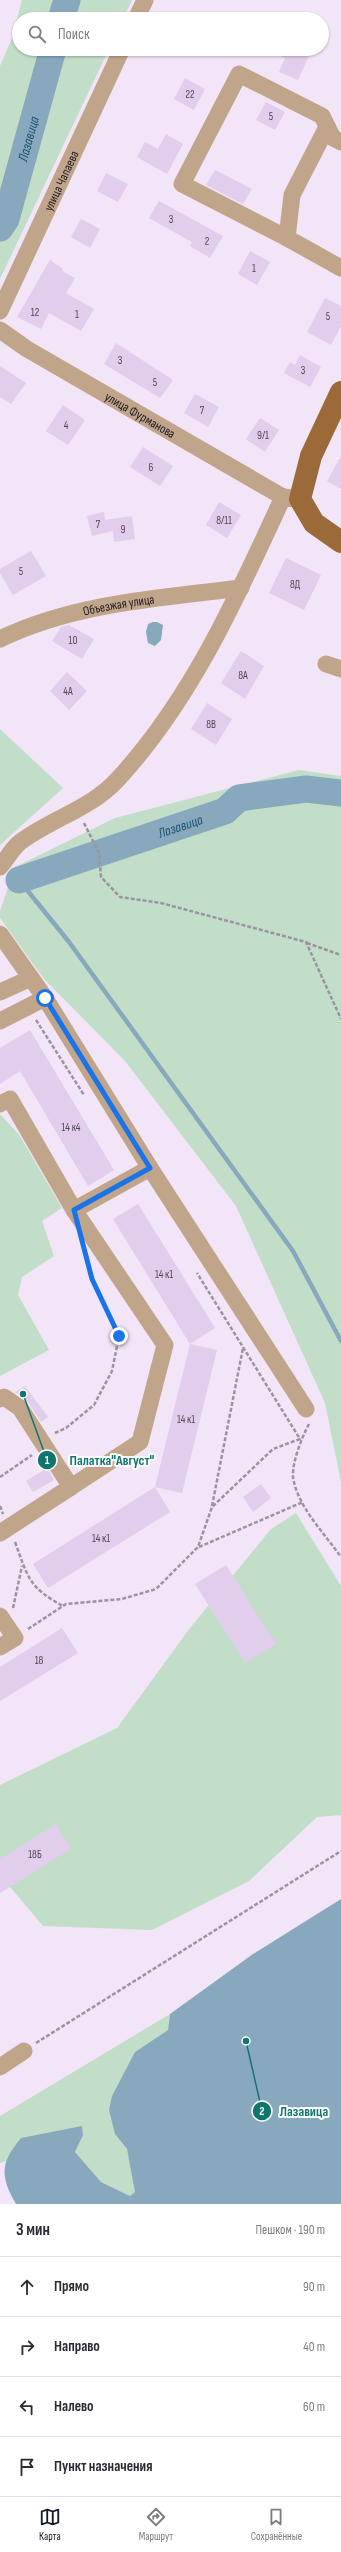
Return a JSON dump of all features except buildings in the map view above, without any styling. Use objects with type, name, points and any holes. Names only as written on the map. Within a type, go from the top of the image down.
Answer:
[{"type":"main road","points":[[292,498],[341,392]]},
{"type":"main road","name":"улица Фурманова","points":[[292,498],[314,523],[341,542]]},
{"type":"street","points":[[139,12],[145,0]]},
{"type":"street","name":"улица Чапаева","points":[[0,311],[119,56]]},
{"type":"street","points":[[341,142],[333,138],[322,116],[239,74],[182,184],[287,238],[341,268]]},
{"type":"street","points":[[287,238],[292,195],[327,127]]},
{"type":"street","name":"улица Фурманова","points":[[0,330],[27,349],[292,498]]},
{"type":"street","points":[[0,867],[18,844],[78,810],[117,780],[155,734],[197,669],[292,498]]},
{"type":"street","name":"Объезжая улица","points":[[0,640],[23,628],[60,617],[134,601],[241,588]]},
{"type":"street","points":[[0,934],[45,998],[150,1168],[306,1409]]},
{"type":"street","points":[[0,992],[31,978]]},
{"type":"street","points":[[0,1021],[45,998]]},
{"type":"street","points":[[0,1104],[10,1099],[74,1210],[165,1345],[140,1442],[5,1530]]},
{"type":"street","points":[[74,1210],[150,1168]]},
{"type":"street","points":[[0,1399],[4,1397],[20,1408],[71,1487]]},
{"type":"street","points":[[0,1647],[8,1627]]},
{"type":"street","points":[[0,2067],[24,2051]]},
{"type":"path","points":[[78,810],[99,853],[101,877],[120,897],[161,903],[306,942],[341,955]]},
{"type":"path","points":[[306,942],[341,1019]]},
{"type":"path","points":[[0,1477],[42,1444],[66,1428],[94,1405],[112,1371],[119,1336],[92,1279],[86,1256]]},
{"type":"path","points":[[198,1547],[212,1507],[244,1347]]},
{"type":"path","points":[[306,1409],[309,1424],[300,1439],[293,1477],[303,1502],[341,1557]]},
{"type":"path","points":[[212,1507],[273,1449],[300,1439]]},
{"type":"path","points":[[8,1627],[63,1606],[122,1599],[156,1589],[198,1547],[303,1502]]},
{"type":"path","points":[[5,1530],[22,1566],[36,1590],[63,1606]]},
{"type":"path","points":[[8,1627],[22,1566]]},
{"type":"path","points":[[24,2051],[341,1851]]},
{"type":"green space","points":[[22,0],[132,0],[126,12],[19,12]]},
{"type":"green space","points":[[12,38],[12,56],[106,56],[0,279],[0,66]]},
{"type":"green space","points":[[0,729],[63,788],[0,845]]},
{"type":"green space","points":[[299,770],[341,776],[341,1482],[325,1403],[236,1206],[125,1061],[44,979],[0,918],[0,911],[15,867],[115,818]]},
{"type":"green space","points":[[0,1114],[20,1136],[62,1208],[42,1221],[54,1256],[22,1277],[18,1295],[49,1350],[0,1376]]},
{"type":"green space","points":[[296,1513],[341,1586],[341,1815],[317,1817],[249,1881],[152,1930],[43,1926],[0,1875],[0,1785],[117,1728],[190,1628],[271,1529]]},
{"type":"green space","points":[[170,2014],[168,2030],[135,2052],[115,2134],[127,2149],[136,2192],[130,2196],[101,2182],[75,2152],[83,2135],[0,2163],[0,2116]]},
{"type":"water","points":[[153,622],[163,625],[161,640],[155,646],[148,643],[146,632],[148,624]]},
{"type":"water","points":[[341,1899],[341,2204],[16,2204],[7,2185],[5,2170],[9,2155],[21,2138],[82,2126],[83,2135],[75,2152],[101,2182],[130,2196],[135,2192],[127,2149],[115,2134],[109,2110],[112,2096],[135,2052],[168,2030],[170,2014],[253,1954]]},
{"type":"waterway","name":"Лазавица","points":[[63,12],[67,0]]},
{"type":"waterway","name":"Лазавица","points":[[0,228],[6,219],[51,56]]},
{"type":"waterway","name":"Лазавица","points":[[19,880],[225,811],[239,798],[306,789],[341,793]]},
{"type":"waterway","points":[[19,880],[69,942],[293,1251],[341,1341]]},
{"type":"place","name":"Палатка\"Август\"","points":[[23,1394]]},
{"type":"place","name":"Лазавица","points":[[246,2041]]},
{"type":"route","points":[[45,998],[150,1168],[74,1210],[92,1279],[119,1336]]}]
